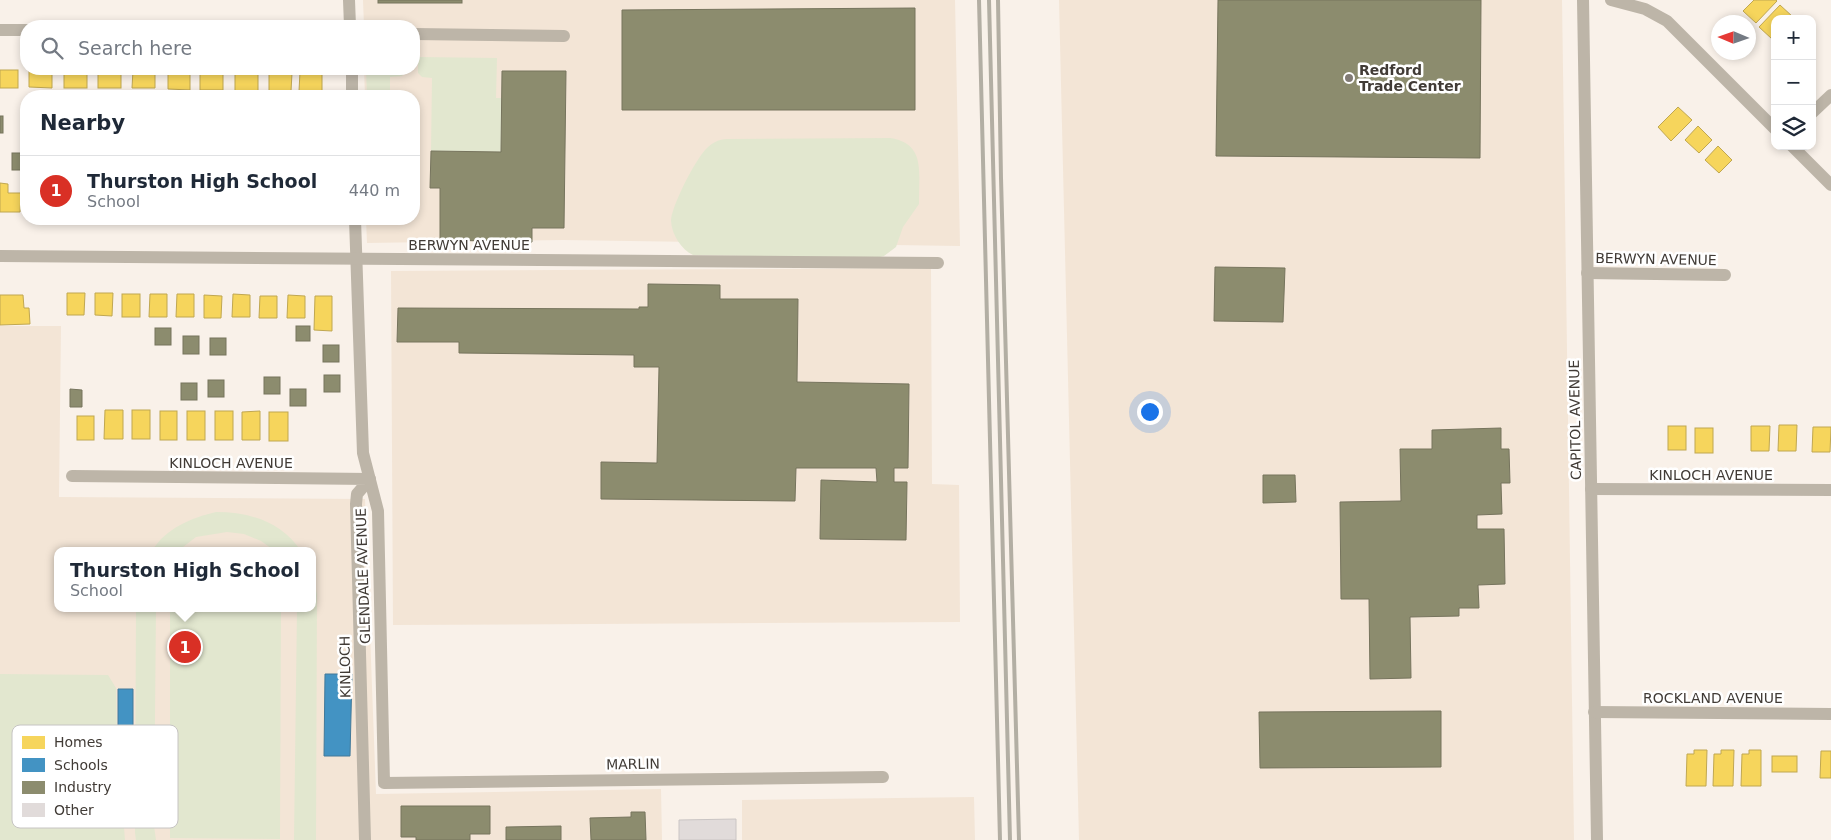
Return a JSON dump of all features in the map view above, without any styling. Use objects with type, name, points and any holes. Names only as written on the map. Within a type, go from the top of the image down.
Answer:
[{"type":"street","points":[[350,0],[350,20]]},
{"type":"street","name":"CAPITOL AVENUE","points":[[1583,0],[1597,840]]},
{"type":"street","points":[[1611,0],[1644,9],[1667,21],[1771,125]]},
{"type":"street","points":[[0,30],[20,30]]},
{"type":"street","points":[[420,34],[564,36]]},
{"type":"street","points":[[352,75],[352,90]]},
{"type":"street","points":[[1816,109],[1831,95]]},
{"type":"street","points":[[1796,150],[1831,185]]},
{"type":"street","name":"GLENDALE AVENUE","points":[[355,225],[363,453],[378,511],[384,783]]},
{"type":"street","name":"BERWYN AVENUE","points":[[0,256],[938,263]]},
{"type":"street","name":"BERWYN AVENUE","points":[[1588,273],[1725,275]]},
{"type":"street","name":"KINLOCH AVENUE","points":[[72,476],[370,479]]},
{"type":"street","name":"KINLOCH","points":[[365,840],[357,494],[370,479]]},
{"type":"street","name":"KINLOCH AVENUE","points":[[1592,489],[1831,490]]},
{"type":"street","name":"ROCKLAND AVENUE","points":[[1594,712],[1831,714]]},
{"type":"street","name":"MARLIN","points":[[384,783],[883,777]]},
{"type":"shaded area","points":[[363,0],[955,0],[960,246],[563,240],[367,243],[366,225],[420,225],[420,90],[365,90],[364,75],[420,75],[420,20],[364,20]]},
{"type":"shaded area","points":[[1059,0],[1562,0],[1574,840],[1079,840]]},
{"type":"shaded area","points":[[931,268],[932,484],[959,485],[960,622],[393,625],[391,271]]},
{"type":"shaded area","points":[[0,326],[61,326],[59,497],[365,499],[376,794],[661,789],[662,840],[0,840]]},
{"type":"shaded area","points":[[974,797],[975,840],[742,840],[742,800]]},
{"type":"green space","points":[[420,57],[497,58],[496,98],[501,98],[501,152],[431,151],[432,78],[420,75]]},
{"type":"green space","points":[[366,75],[402,75],[390,77],[390,90],[367,90]]},
{"type":"green space","points":[[890,138],[901,141],[915,152],[919,169],[919,204],[903,227],[896,247],[884,256],[876,258],[693,255],[681,245],[675,236],[671,221],[679,194],[702,153],[716,142],[727,139]]},
{"type":"green space","points":[[216,512],[229,512],[253,517],[275,526],[298,547],[269,547],[261,541],[244,534],[227,532],[196,537],[183,547],[155,547],[172,530],[197,517]]},
{"type":"green space","points":[[316,589],[317,595],[316,840],[294,840],[297,612],[316,612]]},
{"type":"green space","points":[[136,612],[156,612],[155,725],[135,725]]},
{"type":"green space","points":[[170,612],[281,612],[280,839],[170,838],[170,828],[178,828],[178,725],[170,725]]},
{"type":"green space","points":[[0,674],[108,675],[116,688],[117,725],[12,725],[12,828],[124,828],[125,840],[0,840]]},
{"type":"green space","points":[[135,828],[154,828],[156,840],[136,840]]},
{"type":"building: Homes","points":[[1754,0],[1777,1],[1756,23],[1756,15],[1747,15],[1743,11]]},
{"type":"building: Homes","points":[[1780,5],[1791,15],[1771,15],[1771,38],[1759,27]]},
{"type":"building: Homes","points":[[0,70],[18,70],[18,88],[0,88]]},
{"type":"building: Homes","points":[[29,75],[52,75],[52,88],[29,87]]},
{"type":"building: Homes","points":[[64,75],[87,75],[87,88],[64,88]]},
{"type":"building: Homes","points":[[98,75],[121,75],[121,88],[98,88]]},
{"type":"building: Homes","points":[[133,75],[155,75],[155,88],[132,88]]},
{"type":"building: Homes","points":[[168,75],[190,75],[190,90],[168,89]]},
{"type":"building: Homes","points":[[200,75],[223,75],[223,90],[200,90]]},
{"type":"building: Homes","points":[[235,75],[258,75],[258,90],[235,90]]},
{"type":"building: Homes","points":[[269,75],[292,75],[291,90],[269,90]]},
{"type":"building: Homes","points":[[300,75],[322,75],[322,90],[299,90]]},
{"type":"building: Homes","points":[[1678,107],[1692,120],[1671,141],[1658,127]]},
{"type":"building: Homes","points":[[1698,126],[1712,140],[1699,153],[1685,140]]},
{"type":"building: Homes","points":[[1718,146],[1732,160],[1719,173],[1705,160]]},
{"type":"building: Homes","points":[[0,183],[8,184],[8,193],[20,193],[20,212],[0,212]]},
{"type":"building: Homes","points":[[67,293],[85,293],[84,315],[67,315]]},
{"type":"building: Homes","points":[[95,293],[113,293],[112,316],[95,315]]},
{"type":"building: Homes","points":[[122,294],[140,294],[140,317],[122,317]]},
{"type":"building: Homes","points":[[150,294],[167,294],[167,317],[149,317]]},
{"type":"building: Homes","points":[[177,294],[194,294],[194,317],[176,317]]},
{"type":"building: Homes","points":[[233,294],[250,295],[250,317],[232,317]]},
{"type":"building: Homes","points":[[0,295],[23,295],[24,308],[29,308],[30,324],[0,325]]},
{"type":"building: Homes","points":[[204,295],[222,296],[221,318],[204,318]]},
{"type":"building: Homes","points":[[288,295],[305,296],[305,318],[287,318]]},
{"type":"building: Homes","points":[[260,296],[277,296],[277,318],[259,318]]},
{"type":"building: Homes","points":[[315,296],[332,296],[332,331],[314,330]]},
{"type":"building: Homes","points":[[105,410],[123,410],[123,439],[104,439]]},
{"type":"building: Homes","points":[[132,410],[150,410],[150,439],[132,439]]},
{"type":"building: Homes","points":[[160,411],[177,411],[177,440],[160,440]]},
{"type":"building: Homes","points":[[187,411],[205,411],[205,440],[187,440]]},
{"type":"building: Homes","points":[[215,411],[233,411],[233,440],[215,440]]},
{"type":"building: Homes","points":[[260,411],[260,440],[242,440],[242,412]]},
{"type":"building: Homes","points":[[269,412],[288,412],[288,441],[269,441]]},
{"type":"building: Homes","points":[[77,416],[94,416],[94,440],[77,440]]},
{"type":"building: Homes","points":[[1779,425],[1797,425],[1796,451],[1778,451]]},
{"type":"building: Homes","points":[[1668,426],[1686,426],[1686,450],[1668,450]]},
{"type":"building: Homes","points":[[1751,426],[1770,426],[1769,451],[1751,451]]},
{"type":"building: Homes","points":[[1813,427],[1831,427],[1830,452],[1812,452]]},
{"type":"building: Homes","points":[[1695,428],[1713,428],[1713,453],[1695,453]]},
{"type":"building: Homes","points":[[1694,750],[1707,750],[1706,786],[1686,786],[1687,754],[1694,754]]},
{"type":"building: Homes","points":[[1721,750],[1734,750],[1733,786],[1713,786],[1714,754],[1721,754]]},
{"type":"building: Homes","points":[[1749,750],[1761,750],[1761,786],[1741,786],[1742,754],[1749,754]]},
{"type":"building: Homes","points":[[1821,751],[1831,751],[1831,778],[1820,778]]},
{"type":"building: Homes","points":[[1772,756],[1797,756],[1797,772],[1772,772]]},
{"type":"building: Schools","points":[[325,674],[352,674],[350,756],[324,756]]},
{"type":"building: Schools","points":[[118,689],[133,689],[133,725],[118,725]]},
{"type":"building: Industry","points":[[378,0],[462,0],[462,3],[378,3]]},
{"type":"building: Industry","name":"Redford Trade Center","points":[[1218,0],[1481,0],[1480,158],[1216,156]]},
{"type":"building: Industry","points":[[915,8],[915,110],[622,110],[622,10]]},
{"type":"building: Industry","points":[[502,71],[566,71],[564,228],[532,228],[532,242],[440,240],[440,188],[430,188],[431,151],[501,152]]},
{"type":"building: Industry","points":[[0,116],[3,116],[3,133],[0,133]]},
{"type":"building: Industry","points":[[12,153],[20,153],[20,170],[12,170]]},
{"type":"building: Industry","points":[[1215,267],[1285,268],[1283,322],[1214,321]]},
{"type":"building: Industry","points":[[648,284],[720,285],[720,299],[798,299],[797,382],[909,384],[908,468],[894,468],[894,482],[907,482],[906,540],[820,539],[821,480],[877,482],[876,468],[796,468],[795,501],[601,499],[601,462],[657,463],[659,367],[634,367],[634,355],[459,353],[459,342],[397,342],[398,308],[639,309],[639,307],[648,307]]},
{"type":"building: Industry","points":[[296,326],[310,326],[310,341],[296,341]]},
{"type":"building: Industry","points":[[155,328],[171,328],[171,345],[155,345]]},
{"type":"building: Industry","points":[[183,336],[199,336],[199,354],[183,354]]},
{"type":"building: Industry","points":[[210,338],[226,338],[226,355],[210,355]]},
{"type":"building: Industry","points":[[323,345],[339,345],[339,362],[323,362]]},
{"type":"building: Industry","points":[[324,375],[340,375],[340,392],[324,392]]},
{"type":"building: Industry","points":[[264,377],[280,377],[280,394],[264,394]]},
{"type":"building: Industry","points":[[208,380],[224,380],[224,397],[208,397]]},
{"type":"building: Industry","points":[[181,383],[197,383],[197,400],[181,400]]},
{"type":"building: Industry","points":[[70,389],[82,390],[82,407],[70,407]]},
{"type":"building: Industry","points":[[290,389],[306,389],[306,406],[290,406]]},
{"type":"building: Industry","points":[[1501,428],[1501,449],[1509,449],[1510,483],[1501,483],[1502,514],[1477,515],[1477,529],[1504,529],[1505,584],[1478,585],[1479,608],[1459,608],[1459,616],[1410,617],[1411,678],[1370,679],[1369,599],[1341,599],[1340,502],[1401,501],[1400,449],[1432,449],[1432,430]]},
{"type":"building: Industry","points":[[1263,475],[1295,475],[1296,502],[1263,503]]},
{"type":"building: Industry","points":[[1441,711],[1441,767],[1260,768],[1259,712]]},
{"type":"building: Industry","points":[[401,806],[490,806],[490,834],[470,834],[470,840],[416,840],[416,837],[401,837]]},
{"type":"building: Industry","points":[[631,812],[645,812],[646,840],[591,840],[590,818],[631,817]]},
{"type":"building: Industry","points":[[561,826],[561,840],[506,840],[506,827]]},
{"type":"building: Other","points":[[736,819],[736,840],[679,840],[679,820]]},
{"type":"railway","points":[[979,0],[1000,840]]},
{"type":"railway","points":[[989,0],[1010,840]]},
{"type":"railway","points":[[998,0],[1019,840]]},
{"type":"place","name":"Redford Trade Center","points":[[1349,78]]},
{"type":"place","name":"Thurston High School","points":[[185,647]]}]
